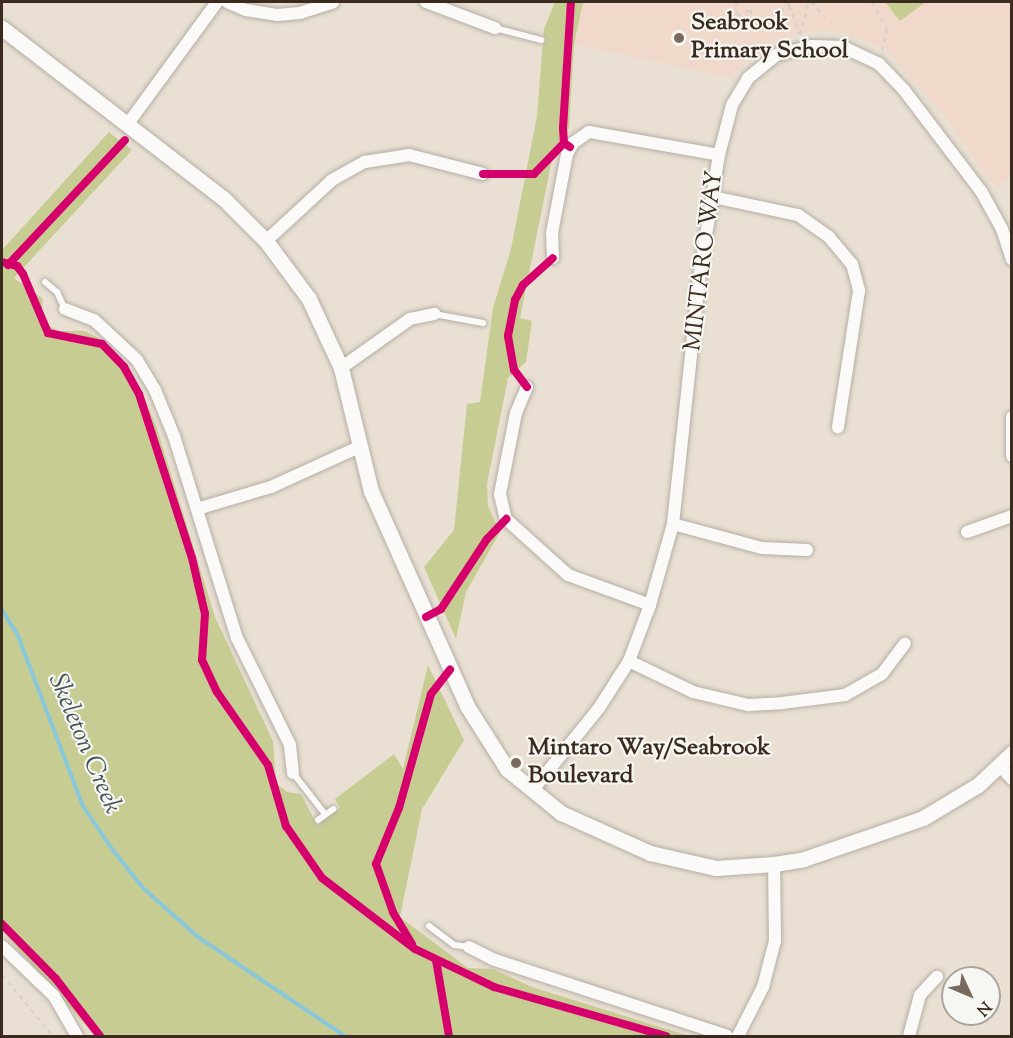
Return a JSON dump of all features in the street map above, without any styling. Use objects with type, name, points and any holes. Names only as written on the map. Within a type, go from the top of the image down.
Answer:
[{"type":"street","points":[[127,125],[217,2]]},
{"type":"street","points":[[227,2],[246,10],[277,15],[300,13],[333,2]]},
{"type":"street","points":[[426,2],[495,28]]},
{"type":"street","points":[[2,28],[223,198],[266,241],[309,299],[341,368],[375,500],[466,706],[507,769],[561,813],[650,853],[716,868],[774,864],[804,859],[923,818],[955,802],[1000,766],[1011,753]]},
{"type":"street","name":"MINTARO WAY","points":[[532,791],[598,708],[628,661],[650,605],[673,524],[700,273],[719,155],[732,105],[742,87],[776,55],[792,50],[843,47],[879,64],[904,90],[981,192],[1002,230],[1011,259]]},
{"type":"street","points":[[553,258],[552,233],[567,154],[583,136],[601,132],[719,155]]},
{"type":"street","points":[[266,241],[332,180],[365,162],[409,155],[483,174]]},
{"type":"street","points":[[713,197],[798,215],[829,237],[852,264],[859,291],[838,428]]},
{"type":"street","points":[[65,309],[91,318],[137,360],[149,377],[174,436],[237,638],[290,746],[293,773]]},
{"type":"street","points":[[341,368],[410,319],[434,314]]},
{"type":"street","points":[[527,387],[516,413],[500,494],[506,519],[568,575],[650,605]]},
{"type":"street","points":[[1011,417],[1011,456]]},
{"type":"street","points":[[197,509],[271,487],[361,446]]},
{"type":"street","points":[[967,532],[1011,516]]},
{"type":"street","points":[[673,524],[762,548],[807,550]]},
{"type":"street","points":[[628,661],[693,692],[748,705],[771,704],[845,694],[882,674],[905,644]]},
{"type":"street","points":[[1000,766],[1011,779]]},
{"type":"street","points":[[738,1036],[763,987],[775,941],[774,864]]},
{"type":"street","points":[[2,947],[54,996],[76,1036]]},
{"type":"street","points":[[470,947],[495,960],[727,1036]]},
{"type":"street","points":[[909,1036],[920,995],[937,976]]},
{"type":"lane","points":[[495,28],[541,40]]},
{"type":"lane","points":[[45,282],[57,292],[65,309]]},
{"type":"lane","points":[[434,314],[483,323]]},
{"type":"lane","points":[[293,773],[325,814]]},
{"type":"lane","points":[[318,820],[333,809]]},
{"type":"lane","points":[[429,926],[454,945],[470,947]]},
{"type":"path","points":[[736,2],[737,16],[750,10],[756,22],[789,6]]},
{"type":"path","points":[[787,2],[800,35],[810,2],[825,17]]},
{"type":"path","points":[[872,2],[887,29],[882,50]]},
{"type":"path","points":[[2,975],[53,1036]]},
{"type":"shaded area","points":[[583,2],[1011,2],[1011,176],[996,188],[946,118],[887,50],[846,33],[816,30],[775,40],[750,56],[731,77],[575,45]]},
{"type":"green space","points":[[555,2],[583,2],[574,45],[569,128],[553,154],[520,318],[532,321],[526,362],[508,378],[487,484],[488,506],[500,532],[466,592],[456,639],[424,567],[454,530],[467,404],[480,402],[493,308],[511,249],[537,116],[544,29]]},
{"type":"green space","points":[[885,2],[926,2],[900,21]]},
{"type":"green space","points":[[109,132],[132,150],[14,278],[43,299],[41,312],[49,326],[59,331],[84,331],[105,341],[127,367],[142,393],[156,425],[215,617],[273,741],[276,783],[287,792],[301,794],[317,825],[340,808],[335,799],[394,754],[403,769],[428,665],[464,740],[422,809],[400,917],[468,968],[493,969],[532,987],[689,1036],[95,1036],[2,931],[2,250]]},
{"type":"waterway","name":"Skeleton Creek","points":[[2,610],[18,636],[83,806],[112,849],[143,888],[198,937],[345,1036]]},
{"type":"cycle path","points":[[570,147],[564,143],[563,128],[571,2]]},
{"type":"cycle path","points":[[8,265],[125,140]]},
{"type":"cycle path","points":[[483,174],[534,174],[564,143]]},
{"type":"cycle path","points":[[527,387],[514,370],[508,336],[515,300],[523,285],[553,258]]},
{"type":"cycle path","points":[[2,262],[17,266],[23,274],[48,333],[102,344],[124,367],[139,394],[192,558],[205,614],[202,660],[217,692],[268,765],[286,826],[322,878],[415,949],[494,987],[666,1036]]},
{"type":"cycle path","points":[[426,617],[441,609],[487,539],[506,519]]},
{"type":"cycle path","points":[[412,944],[393,912],[376,864],[399,808],[431,694],[450,670]]},
{"type":"cycle path","points":[[2,924],[56,979],[100,1036]]},
{"type":"cycle path","points":[[436,960],[449,1036]]},
{"type":"place","name":"Seabrook Primary School","points":[[679,38]]},
{"type":"place","name":"Mintaro Way/Seabrook Boulevard","points":[[516,763]]}]
